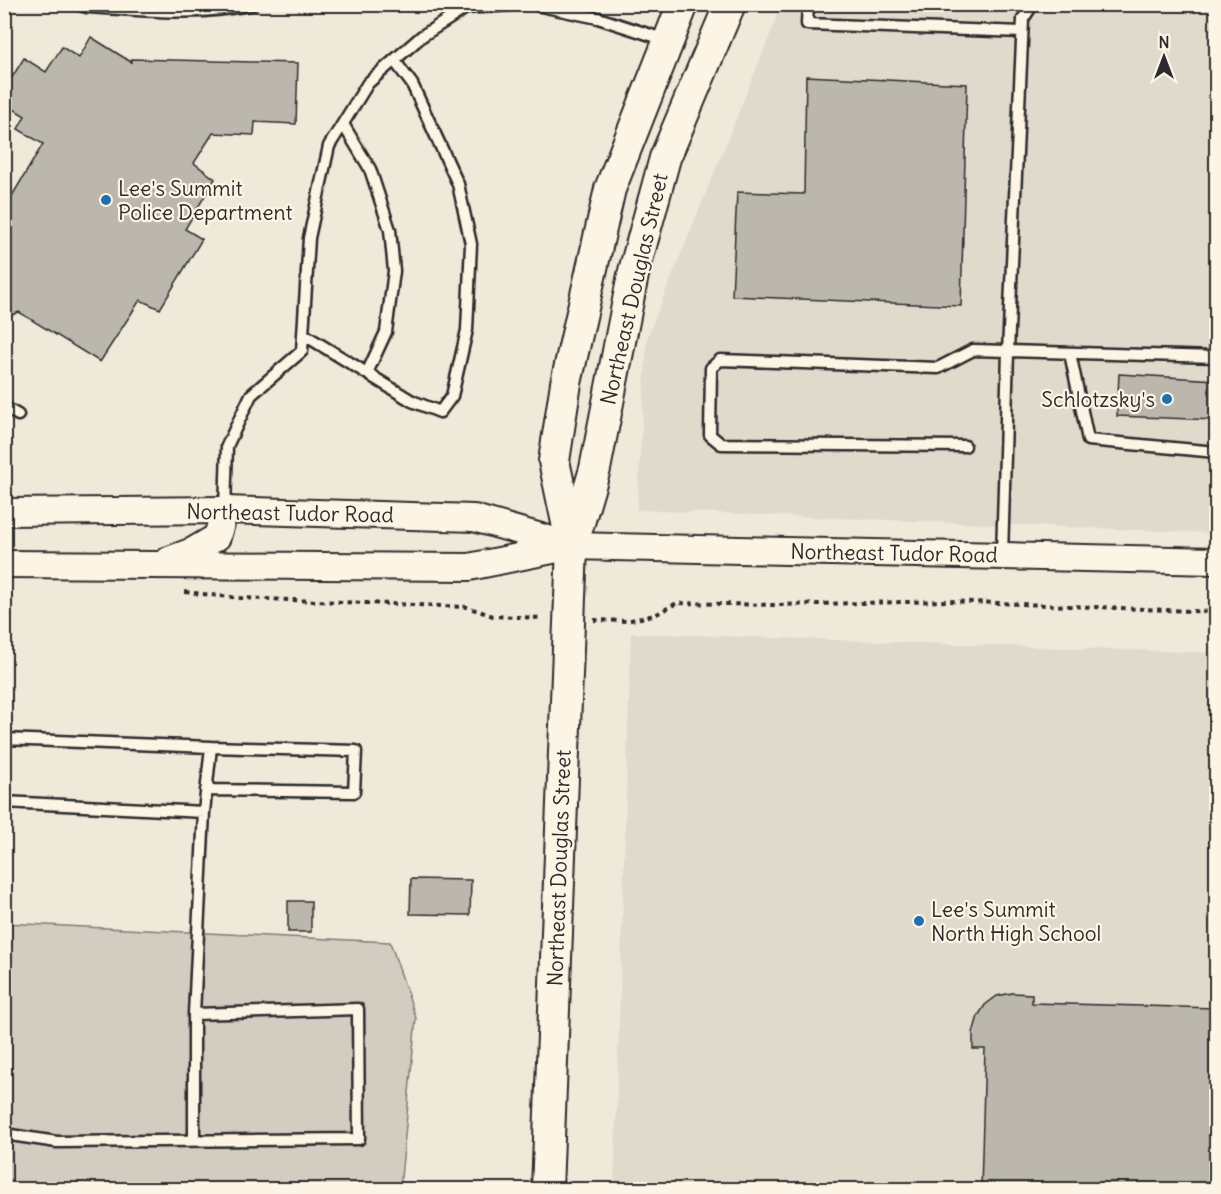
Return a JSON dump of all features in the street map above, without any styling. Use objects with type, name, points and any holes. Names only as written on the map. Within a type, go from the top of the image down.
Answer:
[{"type":"main road","name":"Northeast Douglas Street","points":[[572,546],[554,461],[566,383],[610,189],[683,4]]},
{"type":"main road","name":"Northeast Douglas Street","points":[[547,1190],[572,546],[595,469],[633,275],[665,158],[730,4]]},
{"type":"street","name":"Northeast Tudor Road","points":[[4,512],[225,510],[474,518],[572,546]]},
{"type":"street","points":[[157,565],[193,551],[217,537],[225,510]]},
{"type":"street","name":"Northeast Tudor Road","points":[[4,564],[469,567],[572,546],[1216,561]]},
{"type":"lane","points":[[77,4],[87,7],[184,13],[224,11],[254,4]]},
{"type":"lane","points":[[225,510],[227,446],[251,395],[302,351],[309,238],[329,146],[368,83],[422,36],[464,7],[529,4],[598,18],[669,41]]},
{"type":"lane","points":[[808,4],[807,24],[1022,32]]},
{"type":"lane","points":[[1002,556],[1022,32],[1023,19],[1033,4]]},
{"type":"lane","points":[[303,334],[412,401],[440,412],[452,396],[467,330],[471,244],[458,184],[416,92],[394,60]]},
{"type":"lane","points":[[343,124],[370,169],[390,230],[394,271],[386,332],[367,373]]},
{"type":"lane","points":[[964,446],[721,444],[710,435],[711,368],[720,360],[938,368],[973,350],[1216,357]]},
{"type":"lane","points":[[1070,353],[1088,440],[1216,452]]},
{"type":"lane","points":[[4,407],[18,415]]},
{"type":"lane","points":[[4,739],[356,751],[354,792],[206,790]]},
{"type":"lane","points":[[194,1140],[194,1014],[204,812],[211,747]]},
{"type":"lane","points":[[4,802],[204,812]]},
{"type":"lane","points":[[4,1134],[57,1142],[359,1139],[358,1009],[194,1014]]},
{"type":"path","points":[[175,591],[240,598],[466,607],[494,616],[626,621],[655,615],[677,603],[775,606],[948,601],[1216,612]]},
{"type":"shaded area","points":[[779,5],[1216,5],[1216,533],[637,510],[647,338],[774,25]]},
{"type":"shaded area","name":"Lee's Summit North High School","points":[[631,633],[1216,653],[1216,1189],[614,1190]]},
{"type":"shaded area","points":[[4,923],[390,942],[416,1018],[400,1189],[5,1189]]},
{"type":"building","name":"Lee's Summit Police Department","points":[[91,37],[131,62],[132,59],[298,63],[296,124],[255,122],[254,135],[213,133],[194,163],[215,179],[185,229],[202,239],[160,309],[140,300],[100,362],[19,312],[7,317],[4,321],[4,198],[9,201],[43,144],[18,129],[25,116],[4,103],[4,90],[24,58],[46,72],[62,47],[79,58]]},
{"type":"building","points":[[806,76],[967,84],[961,306],[732,296],[737,192],[804,194]]},
{"type":"building","name":"Schlotzsky's","points":[[1119,374],[1216,380],[1215,420],[1117,416]]},
{"type":"building","points":[[411,879],[471,880],[470,915],[410,914]]},
{"type":"building","points":[[288,901],[311,901],[311,932],[288,932]]},
{"type":"building","name":"Lee's Summit North High School","points":[[1012,993],[1032,994],[1032,1003],[1216,1008],[1216,1190],[981,1190],[985,1049],[973,1049],[973,1033],[978,1016],[985,1005],[997,996]]},
{"type":"place","name":"Lee's Summit Police Department","points":[[106,200]]},
{"type":"place","name":"Schlotzsky's","points":[[1167,399]]},
{"type":"place","name":"Lee's Summit North High School","points":[[919,921]]}]
